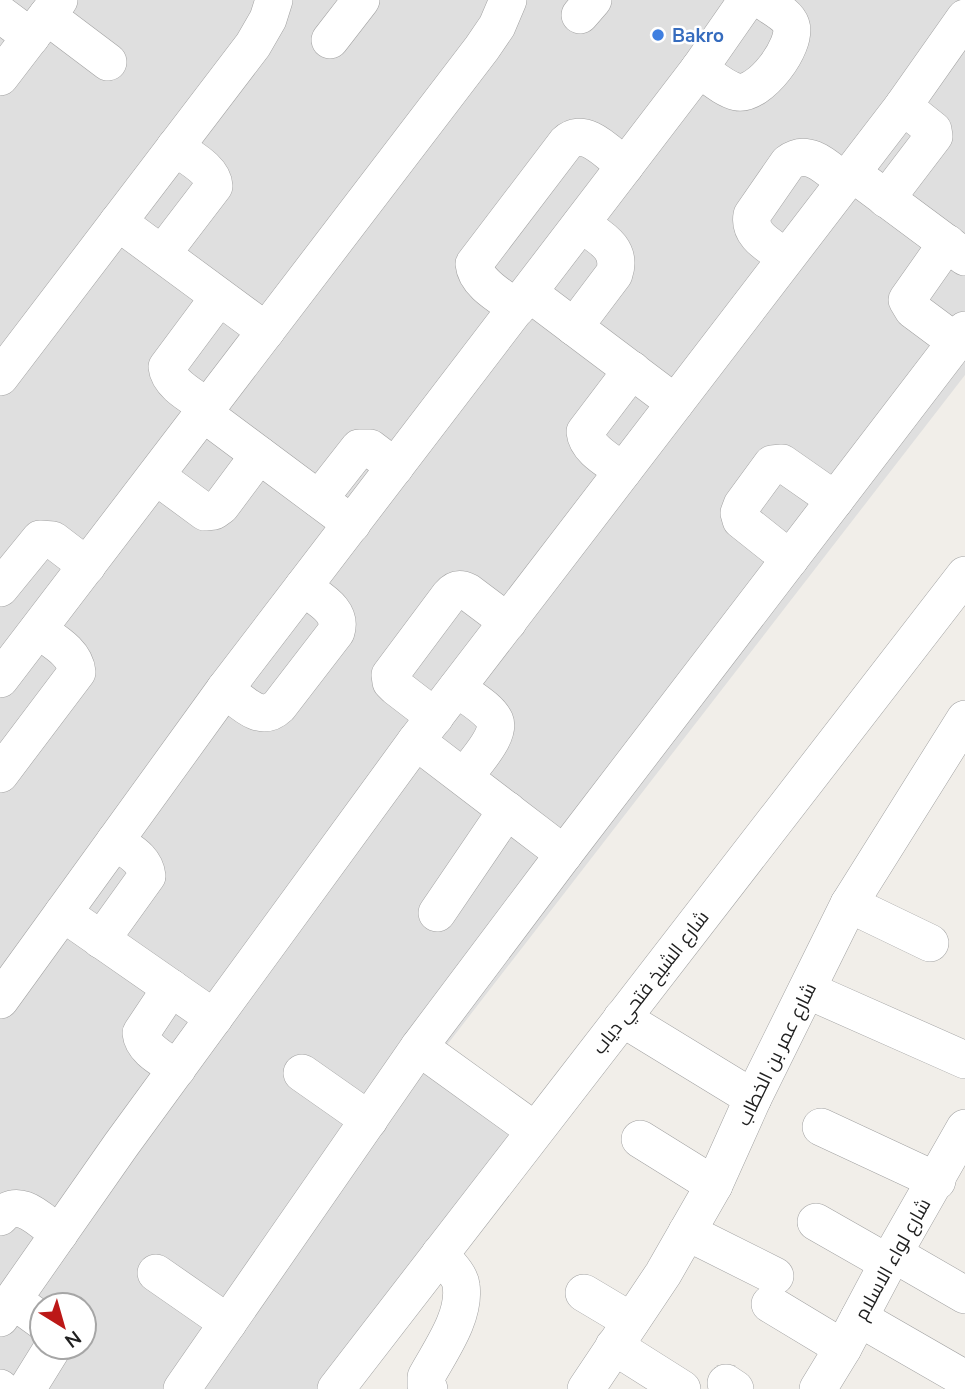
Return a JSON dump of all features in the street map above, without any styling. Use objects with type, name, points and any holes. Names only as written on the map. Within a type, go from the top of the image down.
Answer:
[{"type":"street","points":[[5,360],[118,222],[253,45],[268,19],[274,0]]},
{"type":"street","points":[[330,40],[361,0]]},
{"type":"street","points":[[0,679],[482,48],[498,26],[508,0]]},
{"type":"street","points":[[0,1000],[225,689],[699,69],[747,0]]},
{"type":"street","points":[[699,69],[737,92],[749,92],[764,81],[789,44],[792,32],[788,20],[762,0]]},
{"type":"street","points":[[0,14],[46,18],[108,62]]},
{"type":"street","points":[[0,77],[46,18]]},
{"type":"street","points":[[28,1316],[6,1309],[177,1069],[426,729],[903,106],[965,18]]},
{"type":"street","points":[[886,199],[934,136],[933,130],[903,106]]},
{"type":"street","points":[[625,166],[588,138],[580,135],[572,137],[474,264],[475,273],[481,281],[574,327],[675,403]]},
{"type":"street","points":[[162,254],[214,186],[214,179],[209,173],[175,147]]},
{"type":"street","points":[[182,1389],[419,1047],[960,336],[913,310],[907,300],[956,250],[886,199],[810,157],[796,157],[788,163],[752,215],[754,232],[785,257]]},
{"type":"street","points":[[118,222],[266,331]]},
{"type":"street","points":[[574,327],[614,274],[618,264],[616,254],[610,246],[581,224]]},
{"type":"street","points":[[219,296],[167,367],[168,375],[259,455],[352,524]]},
{"type":"street","points":[[623,471],[590,446],[585,432],[632,370]]},
{"type":"street","points":[[319,499],[359,448],[370,448],[395,467]]},
{"type":"street","points":[[156,475],[205,512],[214,511],[221,506],[259,455]]},
{"type":"street","points":[[790,559],[747,526],[739,513],[766,471],[772,464],[782,463],[835,500]]},
{"type":"street","points":[[0,774],[77,672],[76,663],[71,656],[0,590],[40,539],[53,540],[87,566]]},
{"type":"street","name":"شارع الشيخ فتحي دياب","points":[[336,1389],[965,575]]},
{"type":"street","points":[[225,689],[256,712],[264,715],[273,712],[336,632],[339,624],[332,609],[303,587]]},
{"type":"street","points":[[508,622],[468,592],[462,589],[454,590],[390,675],[391,682],[464,777],[564,854]]},
{"type":"street","points":[[457,688],[488,712],[494,719],[496,728],[493,737],[464,777]]},
{"type":"street","name":"شارع عمر بن الخطاب","points":[[586,1389],[663,1274],[714,1185],[753,1098],[849,904],[953,767],[965,719]]},
{"type":"street","points":[[437,913],[507,810]]},
{"type":"street","points":[[102,940],[147,876],[146,866],[140,859],[115,841]]},
{"type":"street","points":[[849,904],[930,943]]},
{"type":"street","points":[[63,913],[214,1018]]},
{"type":"street","points":[[171,988],[141,1032],[147,1047],[177,1069]]},
{"type":"street","points":[[807,990],[965,1060]]},
{"type":"street","points":[[622,1018],[753,1098]]},
{"type":"street","points":[[419,1047],[534,1130]]},
{"type":"street","points":[[302,1073],[369,1120]]},
{"type":"street","points":[[821,1127],[950,1172]]},
{"type":"street","name":"شارع لواء الاسلام","points":[[818,1389],[891,1259],[950,1172],[965,1129]]},
{"type":"street","points":[[640,1139],[714,1185]]},
{"type":"street","points":[[0,1217],[8,1209],[16,1207],[59,1234]]},
{"type":"street","points":[[816,1222],[965,1294]]},
{"type":"street","points":[[687,1231],[772,1290],[851,1333],[965,1379]]},
{"type":"street","points":[[429,1389],[426,1386],[426,1377],[456,1320],[461,1300],[461,1282],[440,1254]]},
{"type":"street","points":[[156,1273],[228,1323]]},
{"type":"street","points":[[584,1293],[622,1334],[682,1389]]},
{"type":"street","points":[[27,1389],[44,1361]]},
{"type":"shaded area","points":[[0,0],[965,0],[965,375],[443,1050],[543,1123],[358,1389],[0,1389]]},
{"type":"place","name":"Bakro","points":[[658,35]]}]
